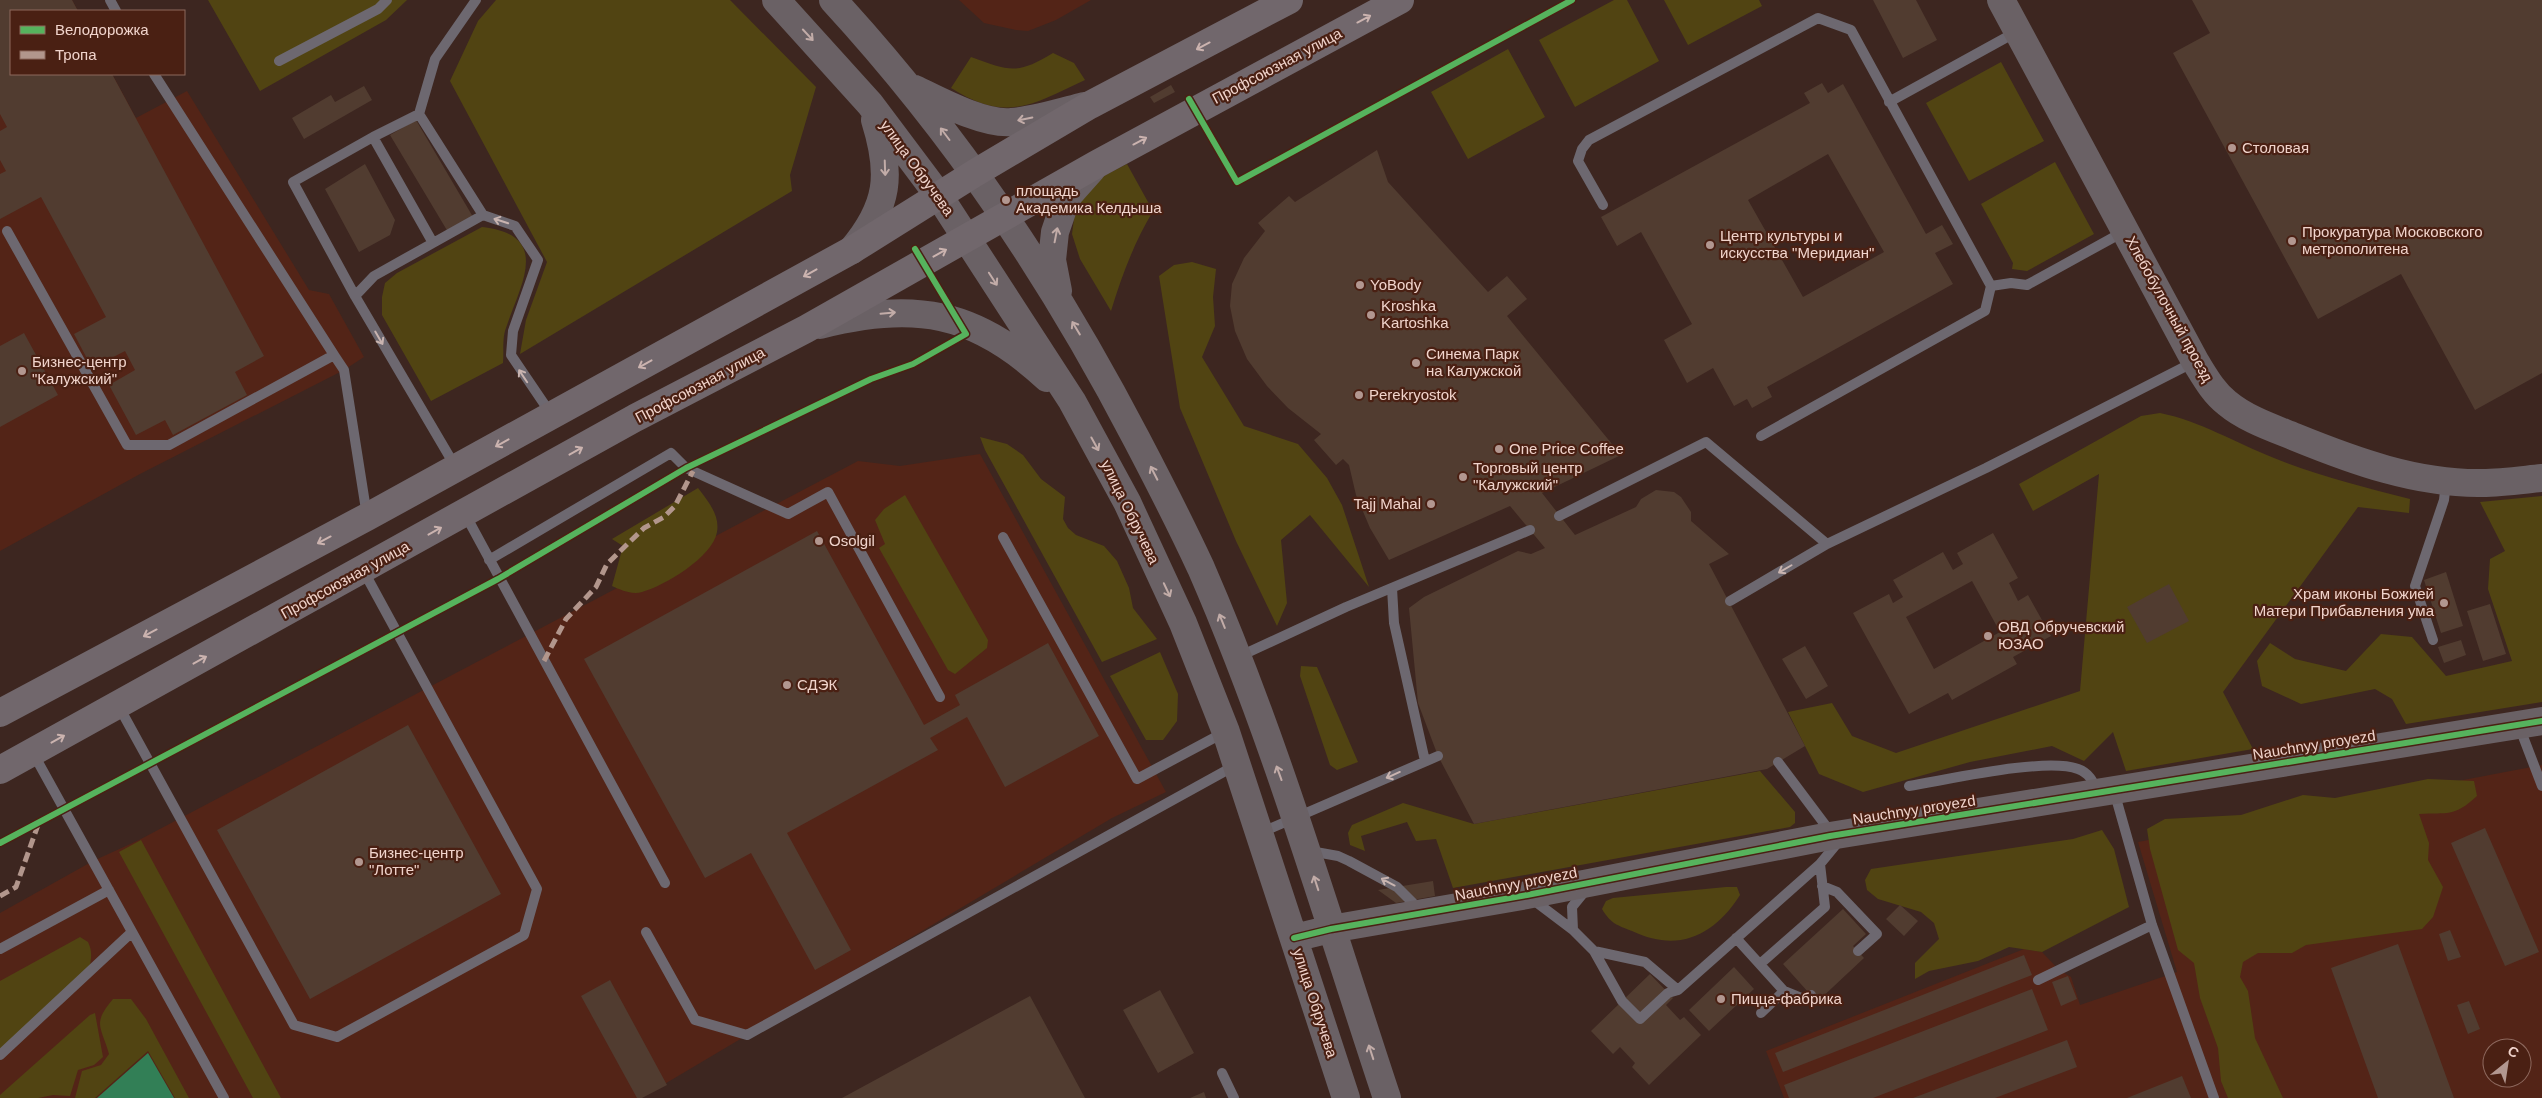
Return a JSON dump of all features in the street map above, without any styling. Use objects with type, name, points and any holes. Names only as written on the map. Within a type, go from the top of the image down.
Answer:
[{"type":"main road","name":"улица Обручева","points":[[776,0],[870,104],[939,196],[1072,401],[1127,502],[1183,623],[1226,732],[1346,1098]]},
{"type":"main road","points":[[833,0],[909,86],[1005,215],[1060,300],[1093,356],[1158,480],[1200,568],[1237,658],[1306,850],[1387,1098]]},
{"type":"main road","points":[[0,713],[552,416],[852,250],[975,173],[1090,105],[1289,0]]},
{"type":"main road","name":"Профсоюзная улица","points":[[0,770],[465,514],[635,418],[806,329],[1097,164],[1400,0]]},
{"type":"main road","name":"Хлебобулочный проезд","points":[[2002,0],[2195,361],[2212,389],[2228,404],[2251,418],[2337,454],[2402,474],[2447,482],[2481,483],[2542,478]]},
{"type":"main road","points":[[909,86],[953,107],[979,116],[1011,122],[1090,105]]},
{"type":"main road","points":[[852,250],[870,228],[881,203],[885,178],[884,150],[870,104]]},
{"type":"main road","points":[[1060,300],[1052,260],[1055,232],[1068,197],[1097,164]]},
{"type":"main road","points":[[806,329],[856,316],[895,312],[937,316],[968,325],[1002,342],[1030,362],[1072,401]]},
{"type":"main road","name":"Nauchnyy proyezd","points":[[1294,938],[1331,929],[1425,914],[1837,835],[2530,723]]},
{"type":"lane","points":[[279,61],[378,9],[387,0]]},
{"type":"lane","points":[[456,468],[355,296],[293,182],[373,137],[419,114],[435,59],[476,0]]},
{"type":"lane","points":[[1603,206],[1578,160],[1582,149],[1589,140],[1818,18],[1851,30],[1991,286],[1985,311],[1761,436]]},
{"type":"lane","points":[[1889,102],[2018,31]]},
{"type":"lane","points":[[155,75],[344,370],[367,516]]},
{"type":"lane","points":[[419,114],[483,215],[515,226],[538,260],[512,331],[511,355],[552,416]]},
{"type":"lane","points":[[373,137],[433,243]]},
{"type":"lane","points":[[355,296],[374,276],[483,215]]},
{"type":"lane","points":[[7,231],[127,445],[169,445],[334,355]]},
{"type":"lane","points":[[1991,286],[2011,283],[2027,285],[2125,231]]},
{"type":"lane","points":[[1730,601],[1827,544],[1986,468],[2195,361]]},
{"type":"lane","points":[[1560,516],[1706,442],[1827,544]]},
{"type":"lane","points":[[489,560],[671,453],[686,468],[788,514],[828,492],[940,697]]},
{"type":"lane","points":[[2433,640],[2415,586],[2444,500],[2447,482]]},
{"type":"lane","points":[[465,514],[665,883]]},
{"type":"lane","points":[[1237,658],[1392,588],[1530,530]]},
{"type":"lane","points":[[1003,537],[1137,779],[1226,732]]},
{"type":"lane","points":[[118,706],[294,1025],[337,1037],[524,935],[537,888],[363,570]]},
{"type":"lane","points":[[1392,588],[1394,623],[1425,761]]},
{"type":"lane","points":[[2530,723],[2542,786]]},
{"type":"lane","points":[[33,752],[224,1098]]},
{"type":"lane","points":[[1259,834],[1438,756]]},
{"type":"lane","points":[[1527,895],[1574,930],[1594,950],[1622,1001],[1640,1019],[1668,993],[1678,990],[1820,864],[1837,835],[1826,826],[1778,762]]},
{"type":"lane","points":[[646,932],[695,1020],[747,1035],[1236,764]]},
{"type":"lane","points":[[1909,786],[2028,767],[2060,767],[2078,769],[2091,777],[2106,792],[2214,1098]]},
{"type":"lane","points":[[1306,850],[1338,856],[1349,861],[1397,887],[1425,914]]},
{"type":"lane","points":[[1760,964],[1825,906],[1820,864]]},
{"type":"lane","points":[[1574,930],[1572,906],[1579,895],[1597,881]]},
{"type":"lane","points":[[1822,886],[1838,892],[1877,934],[1858,951]]},
{"type":"lane","points":[[0,950],[109,890]]},
{"type":"lane","points":[[2038,980],[2152,925]]},
{"type":"lane","points":[[0,1055],[132,932]]},
{"type":"lane","points":[[1736,938],[1784,991],[1806,1000],[1811,995]]},
{"type":"lane","points":[[1594,950],[1645,962],[1678,990]]},
{"type":"lane","points":[[1761,1013],[1784,991]]},
{"type":"lane","points":[[1222,1073],[1234,1098]]},
{"type":"shaded area","points":[[0,0],[72,0],[77,10],[10,10],[10,75],[113,75],[136,118],[187,91],[309,290],[329,294],[364,357],[344,370],[140,474],[0,551]]},
{"type":"shaded area","points":[[208,0],[407,0],[386,20],[260,91]]},
{"type":"shaded area","points":[[496,0],[730,0],[816,87],[790,175],[792,191],[520,354],[526,320],[547,262],[450,81],[478,21]]},
{"type":"shaded area","points":[[959,0],[1091,0],[1056,20],[1028,31],[984,23]]},
{"type":"shaded area","points":[[1614,0],[1627,0],[1659,61],[1575,107],[1539,40]]},
{"type":"shaded area","points":[[1664,0],[1759,0],[1762,6],[1688,45]]},
{"type":"shaded area","points":[[1508,49],[1545,117],[1468,159],[1431,92]]},
{"type":"shaded area","points":[[1053,53],[1074,63],[1085,80],[1034,103],[1004,107],[988,105],[970,99],[951,88],[971,57],[1005,68],[1022,68]]},
{"type":"shaded area","points":[[2001,62],[2044,141],[1969,181],[1926,103]]},
{"type":"shaded area","points":[[2055,162],[2094,234],[2027,271],[2012,269],[2013,263],[1981,204]]},
{"type":"shaded area","points":[[1127,164],[1153,211],[1129,260],[1111,311],[1080,259],[1072,234],[1074,219],[1082,195],[1092,182]]},
{"type":"shaded area","points":[[482,227],[504,232],[518,240],[524,251],[526,264],[523,279],[505,332],[503,363],[431,401],[382,315],[382,297],[385,283],[397,273]]},
{"type":"shaded area","points":[[1192,262],[1216,269],[1213,297],[1215,326],[1202,357],[1244,426],[1298,444],[1327,478],[1342,505],[1369,587],[1310,515],[1281,540],[1287,603],[1277,626],[1236,541],[1180,408],[1159,276],[1174,265]]},
{"type":"shaded area","points":[[2160,413],[2189,421],[2307,470],[2410,499],[2409,513],[2358,507],[2223,692],[2253,749],[2126,771],[2113,732],[2084,761],[2052,746],[1970,762],[1863,792],[1819,774],[1788,712],[1832,703],[1852,736],[1896,753],[2080,691],[2099,474],[2033,511],[2019,484],[2141,416]]},
{"type":"shaded area","points":[[980,437],[1007,444],[1023,455],[1041,479],[1065,497],[1063,519],[1068,528],[1076,535],[1104,546],[1117,561],[1129,588],[1133,608],[1157,639],[1102,662],[985,450]]},
{"type":"shaded area","points":[[980,454],[1166,792],[1112,818],[641,1098],[0,1098],[0,913],[93,861],[139,840],[858,461],[900,466]]},
{"type":"shaded area","points":[[698,488],[712,508],[717,520],[717,532],[714,542],[707,551],[686,569],[651,589],[634,593],[612,586],[623,546],[612,539]]},
{"type":"shaded area","points":[[905,495],[988,640],[987,648],[955,674],[948,670],[879,548],[885,544],[875,520],[884,509]]},
{"type":"shaded area","points":[[2542,496],[2542,702],[2406,724],[2392,699],[2375,689],[2301,704],[2262,686],[2257,661],[2270,643],[2295,659],[2346,671],[2381,634],[2412,637],[2446,676],[2512,661],[2488,589],[2490,559],[2505,551],[2480,502]]},
{"type":"shaded area","points":[[1160,652],[1178,694],[1177,721],[1163,740],[1146,740],[1110,676]]},
{"type":"shaded area","points":[[1301,666],[1317,667],[1358,762],[1337,770],[1330,765],[1300,676]]},
{"type":"shaded area","points":[[2542,765],[2542,1098],[1784,1098],[1766,1051],[2024,949],[2042,952],[2059,970],[2071,977],[2080,1005],[2177,972],[2138,842]]},
{"type":"shaded area","points":[[1760,771],[1795,812],[1795,823],[1790,827],[1453,888],[1436,839],[1416,841],[1407,822],[1361,836],[1365,851],[1350,845],[1348,833],[1352,825],[1403,803],[1474,824]]},
{"type":"shaded area","points":[[2428,779],[2474,781],[2477,796],[2456,811],[2419,814],[2429,843],[2428,860],[2443,887],[2433,917],[2422,929],[2306,945],[2292,953],[2258,953],[2243,962],[2240,977],[2248,991],[2255,1038],[2283,1098],[2228,1098],[2221,1081],[2218,1048],[2200,998],[2194,963],[2178,950],[2150,849],[2147,829],[2165,819],[2241,815],[2303,795],[2335,798]]},
{"type":"shaded area","points":[[2102,830],[2114,849],[2129,907],[2042,952],[2009,947],[1978,961],[1929,971],[1915,979],[1915,963],[1939,939],[1934,923],[1921,912],[1878,899],[1867,890],[1865,880],[1871,869],[2073,839]]},
{"type":"shaded area","points":[[141,840],[281,1098],[253,1098],[119,852]]},
{"type":"shaded area","points":[[1737,887],[1740,895],[1730,909],[1707,930],[1694,937],[1680,940],[1649,937],[1622,927],[1611,921],[1602,909],[1606,901],[1613,898]]},
{"type":"shaded area","points":[[80,937],[88,942],[91,949],[89,970],[0,1052],[0,981]]},
{"type":"shaded area","points":[[113,999],[131,999],[146,1019],[189,1098],[175,1098],[148,1051],[95,1098],[75,1098],[82,1071],[101,1065],[109,1054],[101,1031],[100,1020],[106,1007]]},
{"type":"shaded area","points":[[95,1013],[103,1057],[94,1065],[78,1070],[70,1096],[0,1098],[0,1095],[90,1015]]},
{"type":"shaded area","points":[[148,1053],[174,1098],[97,1098]]},
{"type":"building","points":[[0,0],[72,0],[77,10],[10,10],[10,75],[113,75],[264,356],[235,372],[247,395],[173,435],[165,420],[136,435],[109,385],[135,370],[125,351],[92,368],[74,334],[106,317],[41,197],[0,219],[0,174],[6,171],[0,160],[0,131],[7,127],[0,114]]},
{"type":"building","points":[[1873,0],[1916,0],[1937,40],[1903,58]]},
{"type":"building","points":[[2192,0],[2542,0],[2542,373],[2475,410],[2401,274],[2318,319],[2173,53],[2210,33]]},
{"type":"building","name":"Центр культуры и искусства \"Меридиан\"","points":[[1822,83],[1828,93],[1843,84],[1926,234],[1942,225],[1953,244],[1935,253],[1953,284],[1767,387],[1772,397],[1752,408],[1747,399],[1734,406],[1713,368],[1687,383],[1664,340],[1692,324],[1641,232],[1617,246],[1601,217],[1810,103],[1804,93]],"holes":[[[1828,154],[1884,252],[1803,297],[1748,200]]]},
{"type":"building","points":[[1171,85],[1175,92],[1154,103],[1150,97]]},
{"type":"building","points":[[364,86],[372,100],[304,139],[292,118],[331,95],[335,102]]},
{"type":"building","points":[[416,120],[473,217],[448,232],[390,135]]},
{"type":"building","name":"Торговый центр \"Калужский\"","points":[[1377,150],[1388,182],[1488,292],[1507,276],[1527,299],[1507,316],[1621,455],[1542,493],[1575,535],[1636,507],[1641,499],[1656,490],[1674,492],[1681,497],[1691,512],[1691,521],[1729,554],[1709,564],[1805,746],[1767,769],[1474,824],[1438,756],[1418,703],[1409,608],[1424,597],[1518,551],[1531,554],[1545,548],[1510,506],[1389,560],[1370,528],[1356,495],[1349,465],[1343,459],[1336,465],[1314,440],[1321,434],[1288,408],[1267,386],[1247,359],[1235,331],[1230,306],[1232,284],[1244,258],[1265,231],[1258,223],[1289,196],[1295,202]]},
{"type":"building","points":[[365,164],[395,220],[390,235],[359,252],[325,189]]},
{"type":"building","name":"Бизнес-центр \"Калужский\"","points":[[24,333],[58,395],[0,427],[0,346]]},
{"type":"building","points":[[817,531],[924,725],[960,705],[955,695],[1048,643],[1099,736],[1005,787],[967,717],[930,738],[938,750],[787,833],[851,950],[815,970],[751,853],[705,878],[584,659]]},
{"type":"building","points":[[1993,533],[2018,578],[2009,583],[2018,601],[2028,595],[2051,636],[2013,657],[2017,664],[1952,700],[1948,693],[1909,714],[1853,613],[1889,594],[1893,603],[1903,597],[1893,580],[1943,552],[1953,570],[1963,564],[1957,553]],"holes":[[[1972,581],[2000,632],[1934,669],[1906,617]]]},
{"type":"building","name":"Храм иконы Божией Матери Прибавления ума","points":[[2446,572],[2463,626],[2441,633],[2424,580]]},
{"type":"building","points":[[2169,584],[2189,621],[2147,643],[2127,607]]},
{"type":"building","points":[[2490,604],[2506,654],[2483,661],[2467,611]]},
{"type":"building","points":[[2461,640],[2466,655],[2444,663],[2438,647]]},
{"type":"building","points":[[1805,646],[1828,686],[1806,699],[1782,659]]},
{"type":"building","name":"Бизнес-центр \"Лотте\"","points":[[408,725],[501,894],[310,999],[217,830]]},
{"type":"building","points":[[2485,828],[2539,952],[2505,966],[2451,843]]},
{"type":"building","points":[[1433,881],[1435,896],[1396,903],[1378,890]]},
{"type":"building","points":[[1900,905],[1918,921],[1904,936],[1886,919]]},
{"type":"building","points":[[1843,909],[1866,934],[1853,946],[1864,958],[1817,1002],[1783,964]]},
{"type":"building","points":[[2450,930],[2461,957],[2448,961],[2439,934]]},
{"type":"building","points":[[2398,944],[2454,1098],[2378,1098],[2331,968]]},
{"type":"building","points":[[2024,955],[2032,975],[1783,1072],[1775,1053]]},
{"type":"building","name":"Пицца-фабрика","points":[[1734,967],[1754,989],[1709,1031],[1689,1010]]},
{"type":"building","points":[[1650,974],[1673,998],[1666,1005],[1680,1020],[1684,1017],[1701,1035],[1649,1085],[1632,1067],[1635,1063],[1620,1047],[1613,1054],[1591,1031]]},
{"type":"building","points":[[2068,976],[2077,999],[2061,1006],[2052,982]]},
{"type":"building","points":[[610,980],[667,1085],[642,1098],[637,1098],[581,996]]},
{"type":"building","points":[[2032,989],[2048,1030],[1873,1098],[1789,1098],[1784,1085]]},
{"type":"building","points":[[1160,990],[1194,1053],[1158,1073],[1123,1010]]},
{"type":"building","points":[[1030,996],[1085,1098],[842,1098]]},
{"type":"building","points":[[2469,1001],[2480,1029],[2468,1034],[2457,1005]]},
{"type":"building","points":[[2067,1040],[2077,1067],[1995,1098],[1913,1098]]},
{"type":"building","points":[[2182,1076],[2191,1098],[2127,1098]]},
{"type":"building","points":[[1204,1092],[1206,1098],[1190,1098]]},
{"type":"marked path","points":[[544,661],[566,619],[596,587],[607,564],[644,528],[664,517],[675,506],[693,471]]},
{"type":"marked path","points":[[0,896],[16,887],[39,822]]},
{"type":"cycle path","points":[[1189,99],[1237,182],[1572,0]]},
{"type":"cycle path","points":[[0,843],[498,579],[686,468],[871,379],[913,364],[966,334],[915,249]]},
{"type":"cycle path","points":[[1294,938],[1331,929],[1527,895],[1830,836],[2542,721]]},
{"type":"place","name":"Столовая","points":[[2232,148]]},
{"type":"place","name":"площадь Академика Келдыша","points":[[1006,200]]},
{"type":"place","name":"Прокуратура Московского метрополитена","points":[[2292,241]]},
{"type":"place","name":"Центр культуры и искусства \"Меридиан\"","points":[[1710,245]]},
{"type":"place","name":"YoBody","points":[[1360,285]]},
{"type":"place","name":"Kroshka Kartoshka","points":[[1371,315]]},
{"type":"place","name":"Синема Парк на Калужской","points":[[1416,363]]},
{"type":"place","name":"Бизнес-центр \"Калужский\"","points":[[22,371]]},
{"type":"place","name":"Perekryostok","points":[[1359,395]]},
{"type":"place","name":"One Price Coffee","points":[[1499,449]]},
{"type":"place","name":"Торговый центр \"Калужский\"","points":[[1463,477]]},
{"type":"place","name":"Tajj Mahal","points":[[1431,504]]},
{"type":"place","name":"Osolgil","points":[[819,541]]},
{"type":"place","name":"Храм иконы Божией Матери Прибавления ума","points":[[2444,603]]},
{"type":"place","name":"ОВД Обручевский ЮЗАО","points":[[1988,636]]},
{"type":"place","name":"СДЭК","points":[[787,685]]},
{"type":"place","name":"Бизнес-центр \"Лотте\"","points":[[359,862]]},
{"type":"place","name":"Пицца-фабрика","points":[[1721,999]]}]
